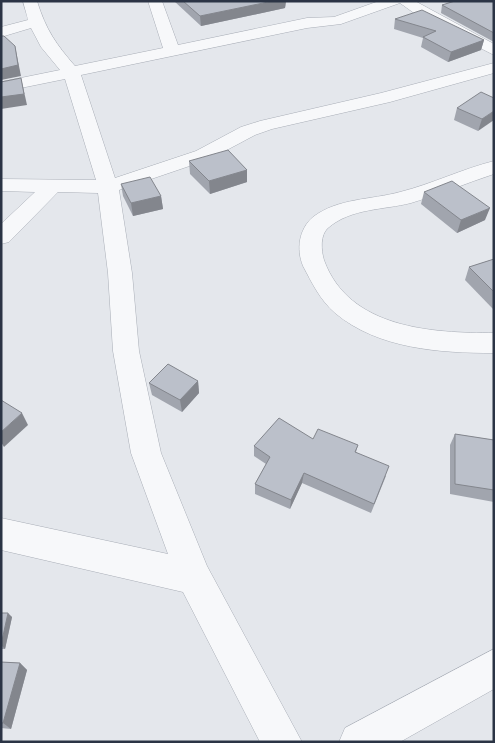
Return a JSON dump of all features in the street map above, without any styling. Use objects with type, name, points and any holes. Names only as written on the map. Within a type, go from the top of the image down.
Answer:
[{"type":"street","points":[[155,1],[172,50]]},
{"type":"street","points":[[1,86],[72,73],[311,18],[336,21],[394,1]]},
{"type":"street","points":[[405,1],[426,15],[494,50]]},
{"type":"street","points":[[1,32],[33,12],[47,44],[72,73],[108,187],[120,273],[126,351],[146,453],[194,577],[282,742]]},
{"type":"street","points":[[1,185],[108,187],[203,155],[248,131],[267,125],[384,98],[494,68]]},
{"type":"street","points":[[494,167],[402,198],[356,207],[337,214],[320,223],[313,233],[310,245],[315,266],[332,297],[376,327],[410,337],[459,344],[494,343]]},
{"type":"street","points":[[1,237],[52,186]]},
{"type":"street","points":[[1,534],[194,577]]},
{"type":"street","points":[[360,742],[494,668]]},
{"type":"building","points":[[183,1],[273,1],[200,16]]},
{"type":"building","points":[[455,1],[494,1],[494,33],[442,5]]},
{"type":"building","points":[[422,10],[484,40],[451,52],[423,37],[436,31],[395,19]]},
{"type":"building","points":[[1,36],[4,36],[15,46],[18,65],[1,69]]},
{"type":"building","points":[[21,78],[24,94],[1,97],[1,82]]},
{"type":"building","points":[[481,92],[494,98],[494,111],[482,119],[457,108]]},
{"type":"building","points":[[228,150],[247,170],[209,181],[189,161]]},
{"type":"building","points":[[150,177],[161,196],[131,203],[121,184]]},
{"type":"building","points":[[452,181],[490,208],[461,220],[424,192]]},
{"type":"building","points":[[494,259],[494,292],[469,267]]},
{"type":"building","points":[[168,364],[198,381],[180,400],[149,383]]},
{"type":"building","points":[[1,400],[22,413],[1,432]]},
{"type":"building","points":[[279,418],[313,439],[318,429],[358,445],[355,452],[389,466],[374,504],[304,473],[291,500],[255,484],[270,457],[254,446]]},
{"type":"building","points":[[455,434],[494,440],[494,490],[455,484]]},
{"type":"building","points":[[1,613],[8,613],[1,645]]},
{"type":"building","points":[[1,662],[20,663],[3,723],[1,723]]}]
